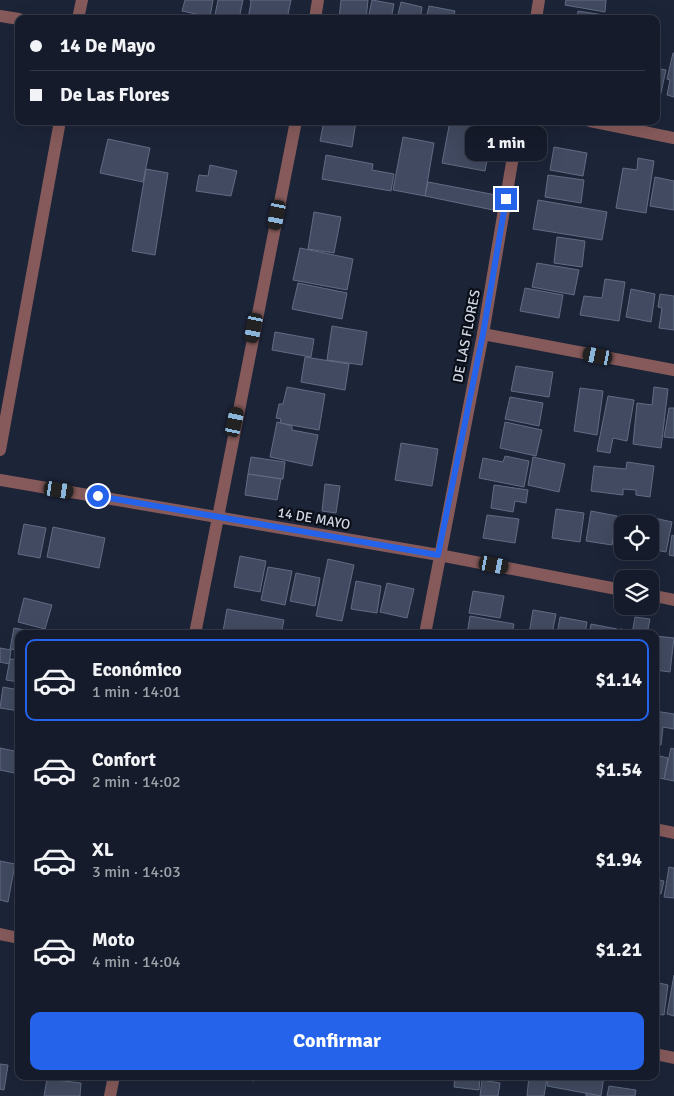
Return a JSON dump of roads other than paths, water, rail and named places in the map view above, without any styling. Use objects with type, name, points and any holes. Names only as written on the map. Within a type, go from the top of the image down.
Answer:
[{"type":"street","points":[[79,15],[82,0]]},
{"type":"street","points":[[316,15],[318,0]]},
{"type":"street","points":[[537,15],[539,0]]},
{"type":"street","points":[[0,16],[15,18]]},
{"type":"street","points":[[0,450],[59,125]]},
{"type":"street","points":[[196,630],[295,125]]},
{"type":"street","name":"DE LAS FLORES","points":[[426,630],[438,555],[483,334],[518,125]]},
{"type":"street","points":[[610,125],[674,138]]},
{"type":"street","points":[[483,334],[674,370]]},
{"type":"street","name":"14 DE MAYO","points":[[0,480],[438,555],[614,588]]},
{"type":"street","points":[[659,598],[674,600]]},
{"type":"street","points":[[659,830],[674,833]]},
{"type":"street","points":[[0,934],[15,937]]},
{"type":"street","points":[[659,1055],[674,1058]]},
{"type":"street","points":[[110,1096],[113,1080]]}]
